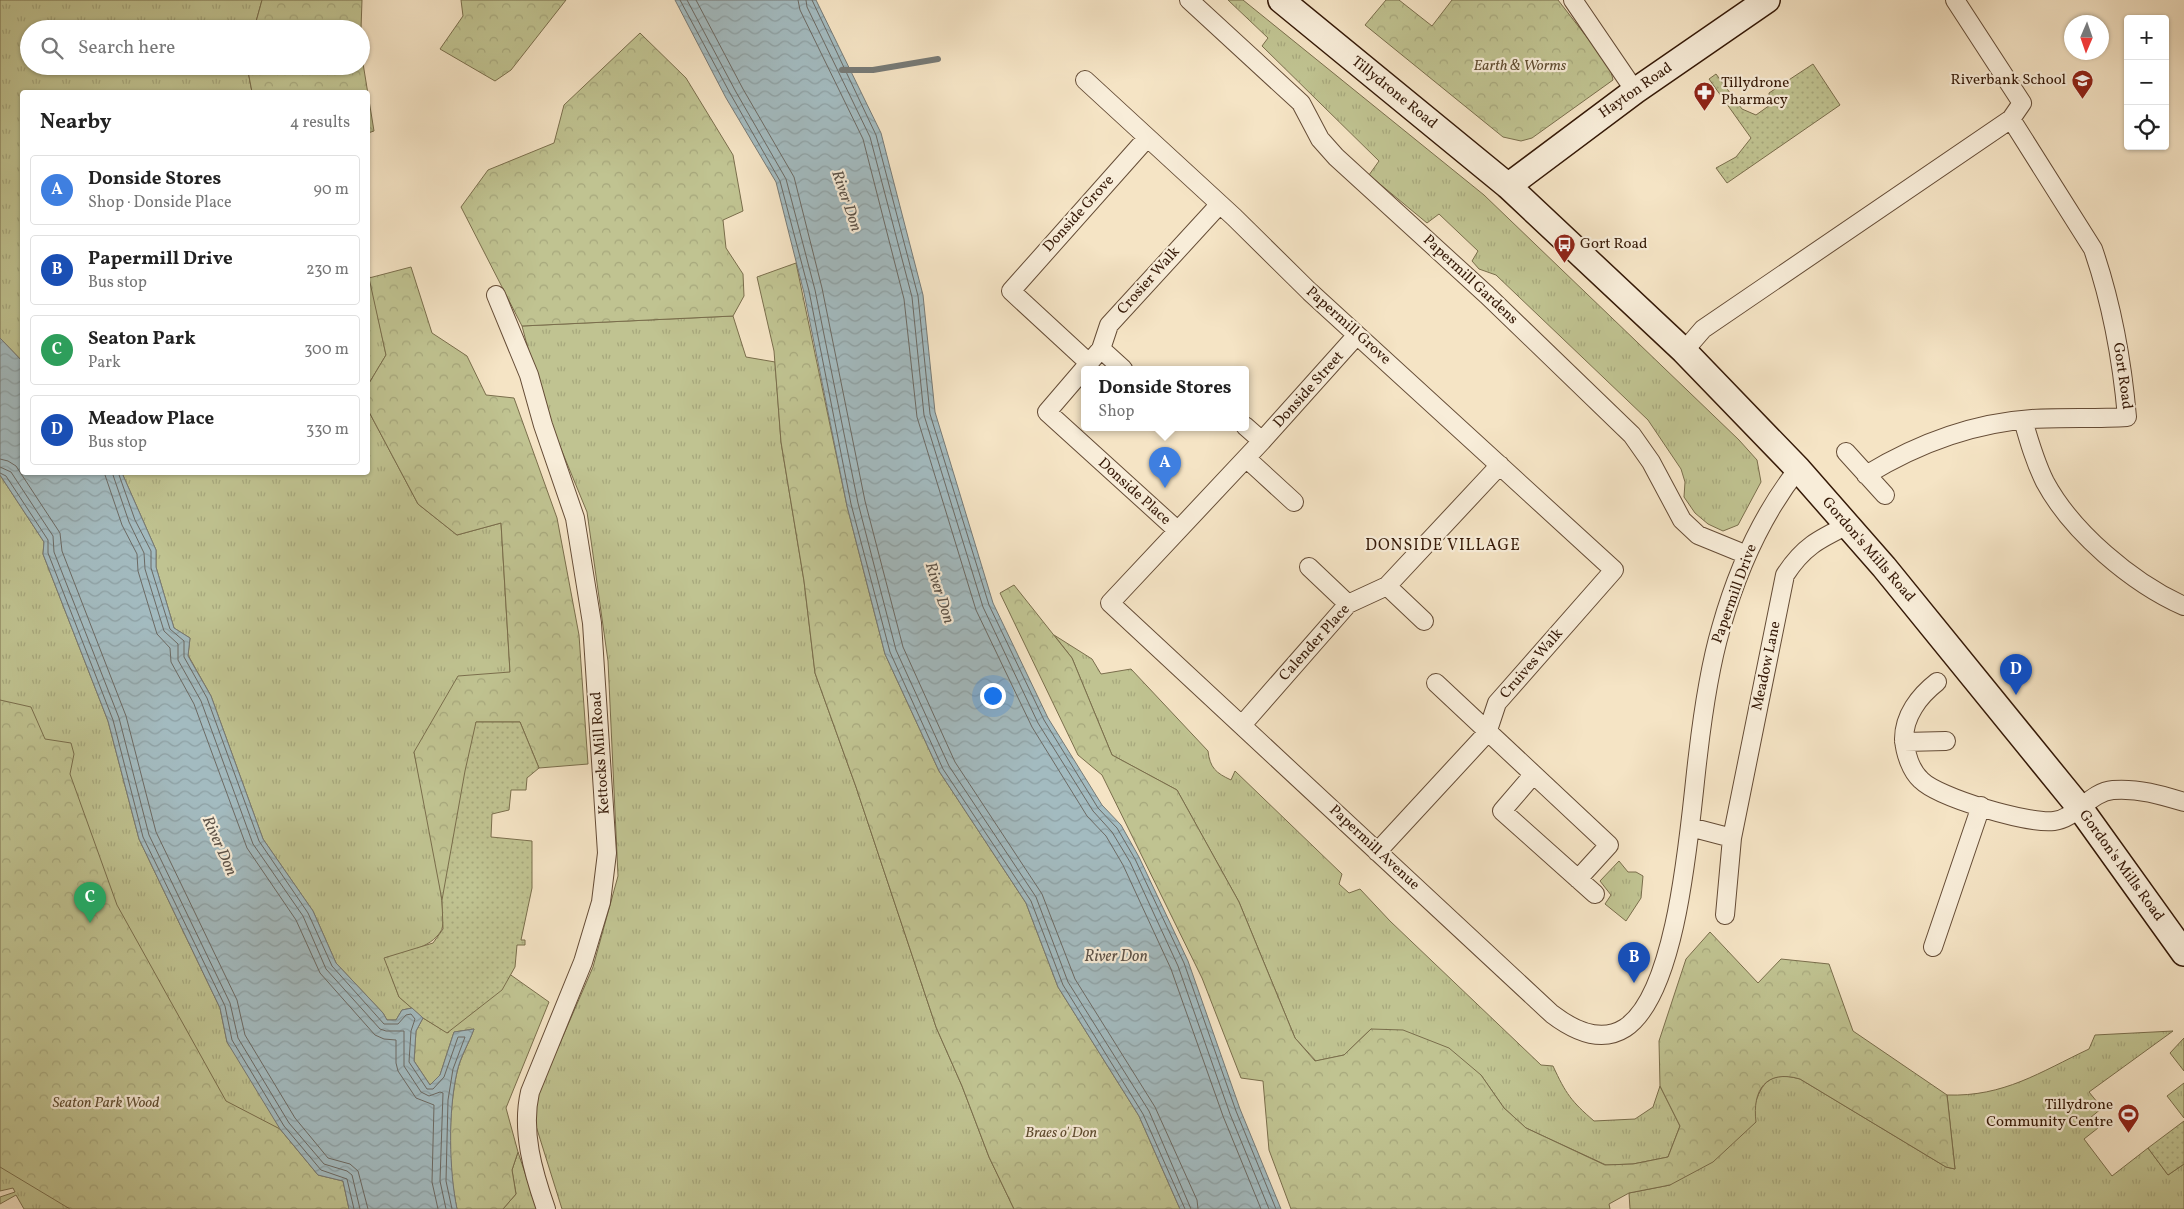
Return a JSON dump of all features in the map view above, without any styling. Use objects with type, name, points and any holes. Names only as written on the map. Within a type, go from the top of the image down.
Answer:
[{"type":"main road","name":"Tillydrone Road","points":[[1281,0],[1508,186]]},
{"type":"main road","name":"Hayton Road","points":[[1508,186],[1635,90],[1767,0]]},
{"type":"main road","name":"Gordon's Mills Road","points":[[1508,186],[1684,351],[1798,469],[1848,525],[1962,661],[2080,808],[2184,953]]},
{"type":"street","name":"Papermill Gardens","points":[[1189,0],[1301,103],[1320,139],[1336,157],[1487,295],[1632,435],[1652,462],[1682,520],[1698,535],[1747,555]]},
{"type":"street","points":[[1573,0],[1635,90]]},
{"type":"street","points":[[1684,351],[1703,329],[2012,119],[2022,103],[1956,0]]},
{"type":"street","name":"Papermill Grove","points":[[1084,80],[1219,204],[1357,335],[1614,570]]},
{"type":"street","name":"Gort Road","points":[[1866,474],[1901,455],[1961,431],[2023,420],[2128,417],[2118,346],[2100,268],[2093,249],[2012,119]]},
{"type":"street","name":"Donside Grove","points":[[1089,363],[1011,291],[1147,138]]},
{"type":"street","name":"Crosier Walk","points":[[1086,366],[1101,349],[1109,325],[1219,204]]},
{"type":"street","name":"Kettocks Mill Road","points":[[496,295],[528,374],[542,425],[574,518],[592,623],[602,754],[607,853],[601,902],[583,962],[530,1092],[527,1106],[529,1149],[534,1174],[546,1209]]},
{"type":"street","name":"Donside Street","points":[[1150,640],[1110,603],[1262,442],[1357,335]]},
{"type":"street","points":[[1101,349],[1121,366]]},
{"type":"street","name":"Crosier Walk","points":[[1047,412],[1081,372]]},
{"type":"street","name":"Donside Place","points":[[1047,412],[1177,530]]},
{"type":"street","points":[[2023,420],[2046,483],[2082,531],[2132,575],[2184,606]]},
{"type":"street","points":[[1249,430],[1262,442]]},
{"type":"street","points":[[1846,452],[1885,495]]},
{"type":"street","points":[[1246,458],[1294,502]]},
{"type":"street","name":"Calender Place","points":[[1242,725],[1348,604],[1387,586],[1500,465]]},
{"type":"street","name":"Papermill Drive","points":[[1609,1034],[1625,1028],[1640,1014],[1662,968],[1678,907],[1711,668],[1721,627],[1747,555],[1769,511],[1798,469]]},
{"type":"street","name":"Meadow Lane","points":[[1725,915],[1732,838],[1785,575],[1796,558],[1812,543],[1848,525]]},
{"type":"street","points":[[1309,567],[1348,604]]},
{"type":"street","name":"Cruives Walk","points":[[1377,852],[1487,733],[1497,703],[1614,570]]},
{"type":"street","points":[[1387,586],[1424,621]]},
{"type":"street","name":"Papermill Avenue","points":[[1150,640],[1552,1014],[1578,1031],[1593,1035],[1609,1034]]},
{"type":"street","points":[[1937,682],[1919,699],[1907,719],[1904,742],[1914,772],[1921,781],[1933,790],[2032,820],[2053,821],[2069,816],[2110,790],[2131,789],[2184,802]]},
{"type":"street","points":[[1436,683],[1487,733],[1609,845],[1578,879]]},
{"type":"street","points":[[1904,742],[1946,741]]},
{"type":"street","points":[[1533,775],[1502,811],[1595,894]]},
{"type":"street","points":[[1933,947],[1981,806]]},
{"type":"street","points":[[1690,827],[1732,838]]},
{"type":"green space","points":[[0,0],[262,0],[256,20],[20,20],[20,75],[249,75],[252,90],[20,90],[20,359],[0,338]]},
{"type":"green space","points":[[262,0],[362,0],[361,20],[256,20]]},
{"type":"green space","points":[[461,0],[566,0],[511,70],[495,81],[440,49],[463,16]]},
{"type":"green space","points":[[1228,0],[1243,0],[1484,195],[1739,440],[1757,460],[1761,482],[1738,525],[1723,531],[1708,524],[1695,513],[1684,497],[1685,482],[1681,469],[1648,420],[1496,275],[1479,269],[1472,261],[1478,251],[1439,214],[1427,223],[1369,175],[1379,161],[1262,46],[1268,38]]},
{"type":"green space","name":"Earth & Worms","points":[[1386,0],[1399,0],[1432,26],[1452,0],[1558,0],[1610,67],[1613,80],[1532,138],[1521,141],[1503,137],[1365,25]]},
{"type":"green space","points":[[640,33],[686,78],[733,155],[743,211],[723,220],[726,248],[743,274],[744,296],[733,316],[522,326],[461,207],[488,170],[554,143],[564,105]]},
{"type":"green space","points":[[1813,64],[1840,105],[1727,183],[1716,168],[1736,157],[1751,138],[1709,79],[1716,74],[1742,109],[1756,115],[1770,105],[1769,93]]},
{"type":"green space","points":[[249,75],[365,75],[368,90],[252,90]]},
{"type":"green space","points":[[370,106],[374,131],[370,132]]},
{"type":"green space","name":"Braes o' Don","points":[[796,263],[847,506],[885,654],[939,771],[1026,903],[1058,987],[1139,1116],[1180,1209],[1014,1209],[989,1157],[962,1086],[936,1027],[856,787],[815,673],[804,581],[781,442],[774,351],[757,277]]},
{"type":"green space","points":[[411,267],[432,333],[467,356],[486,395],[514,398],[557,518],[579,635],[588,764],[539,768],[520,722],[476,722],[485,919],[442,900],[414,752],[458,676],[510,672],[501,523],[457,535],[418,504],[370,414],[370,382],[386,355],[370,278]]},
{"type":"green space","points":[[370,279],[386,355],[370,382]]},
{"type":"green space","points":[[733,316],[746,357],[775,362],[781,442],[804,581],[815,673],[856,787],[936,1027],[962,1086],[989,1157],[1014,1209],[562,1209],[531,1110],[593,967],[618,876],[608,661],[587,512],[543,405],[522,326]]},
{"type":"green space","points":[[370,414],[418,504],[457,535],[501,523],[510,672],[414,752],[438,875],[443,920],[441,931],[430,942],[416,949],[385,958],[399,997],[412,1008],[402,1010],[396,1020],[387,1020],[383,1013],[336,963],[313,911],[263,839],[211,696],[188,655],[190,638],[174,628],[156,567],[156,550],[123,475],[370,475]]},
{"type":"green space","name":"Seaton Park Wood","points":[[0,475],[44,542],[43,554],[108,721],[139,839],[220,1008],[227,1042],[349,1209],[24,1209],[16,1195],[0,1204],[0,1197],[15,1192],[13,1188],[0,1191]]},
{"type":"green space","points":[[1014,585],[1072,658],[1112,755],[1177,790],[1239,902],[1295,1038],[1315,1061],[1344,1055],[1371,1029],[1403,1030],[1449,1048],[1481,1075],[1504,1108],[1526,1128],[1605,1165],[1633,1164],[1668,1157],[1680,1126],[1660,1086],[1659,1041],[1686,959],[1710,932],[1758,983],[1781,959],[1829,964],[1853,1031],[1947,1095],[1955,1169],[1946,1167],[1800,1079],[1778,1077],[1770,1080],[1759,1092],[1756,1100],[1756,1122],[1713,1162],[1670,1185],[1629,1193],[1609,1204],[1610,1209],[1291,1209],[1269,1150],[1263,1081],[1241,1078],[1202,978],[1102,775],[1078,755],[1000,593]]},
{"type":"green space","points":[[1054,635],[1092,659],[1101,674],[1131,669],[1208,751],[1212,766],[1221,775],[1231,780],[1235,771],[1342,874],[1339,884],[1349,893],[1360,889],[1390,921],[1541,1065],[1553,1066],[1570,1096],[1594,1121],[1635,1119],[1653,1107],[1660,1086],[1680,1126],[1668,1157],[1633,1164],[1606,1165],[1526,1128],[1504,1108],[1481,1075],[1371,1029],[1344,1055],[1316,1061],[1295,1038],[1239,902],[1177,790],[1112,755],[1072,658]]},
{"type":"green space","name":"Seaton Park Wood","points":[[0,700],[31,707],[45,739],[71,743],[74,754],[70,774],[117,905],[226,1101],[280,1129],[318,1175],[343,1181],[349,1209],[70,1209],[0,1167]]},
{"type":"green space","points":[[476,722],[520,722],[539,768],[527,778],[526,790],[511,790],[509,810],[492,814],[491,837],[532,841],[532,888],[521,940],[525,940],[525,945],[517,945],[515,967],[502,990],[447,1033],[423,1018],[399,997],[384,958],[433,943],[443,929],[442,900],[465,771]]},
{"type":"green space","points":[[1619,861],[1628,872],[1636,872],[1643,876],[1641,898],[1626,921],[1605,904],[1611,895],[1600,881]]},
{"type":"green space","points":[[491,961],[549,1002],[506,1108],[518,1152],[512,1170],[516,1194],[503,1209],[457,1209],[452,1176],[450,1140],[452,1105],[458,1067],[474,1029],[454,1032],[440,1075],[430,1085],[414,1061],[416,1031],[423,1018],[448,1033]]},
{"type":"green space","points":[[2173,1031],[2089,1092],[2102,1108],[2090,1118],[2098,1128],[2084,1139],[2112,1176],[2148,1148],[2168,1175],[2184,1164],[2184,1209],[1630,1209],[1629,1193],[1670,1185],[1754,1108],[1764,1085],[1769,1080],[1775,1078],[1782,1076],[1800,1079],[1946,1167],[1955,1169],[1947,1095],[1967,1095],[1986,1092],[2021,1081],[2089,1049],[2095,1035]]},
{"type":"green space","points":[[2184,1038],[2184,1071],[2170,1053]]},
{"type":"green space","points":[[2184,1083],[2184,1118],[2167,1096]]},
{"type":"green space","points":[[2184,1121],[2184,1164],[2168,1175],[2148,1148]]},
{"type":"green space","points":[[518,1152],[537,1209],[503,1209],[516,1194],[512,1170]]},
{"type":"water","name":"River Don","points":[[675,0],[816,0],[881,133],[923,295],[935,412],[993,603],[1048,718],[1102,805],[1121,825],[1139,857],[1188,961],[1240,1109],[1281,1209],[1180,1209],[1139,1116],[1058,987],[1026,903],[939,771],[885,654],[847,506],[804,293],[776,182],[726,98]]},
{"type":"water","points":[[0,338],[20,359],[20,475],[123,475],[156,550],[156,567],[174,628],[190,638],[188,656],[211,696],[263,839],[313,911],[336,963],[383,1013],[387,1020],[396,1020],[402,1010],[412,1008],[423,1018],[416,1031],[414,1061],[430,1085],[440,1075],[454,1032],[474,1029],[458,1066],[452,1104],[451,1159],[457,1209],[349,1209],[343,1181],[318,1175],[280,1129],[227,1042],[220,1008],[139,839],[108,721],[43,554],[44,542],[0,475]]},
{"type":"waterway","points":[[842,70],[873,70],[938,59]]},
{"type":"place","name":"Riverbank School","points":[[2082,99]]},
{"type":"place","name":"Tillydrone Pharmacy","points":[[1705,111]]},
{"type":"place","name":"Gort Road","points":[[1564,263]]},
{"type":"place","name":"Donside Stores","points":[[1165,488]]},
{"type":"place","name":"Meadow Place","points":[[2016,695]]},
{"type":"place","name":"Seaton Park","points":[[90,923]]},
{"type":"place","name":"Papermill Drive","points":[[1634,983]]},
{"type":"place","name":"Tillydrone Community Centre","points":[[2129,1133]]},
{"type":"district","name":"DONSIDE VILLAGE","points":[[1443,546]]}]
